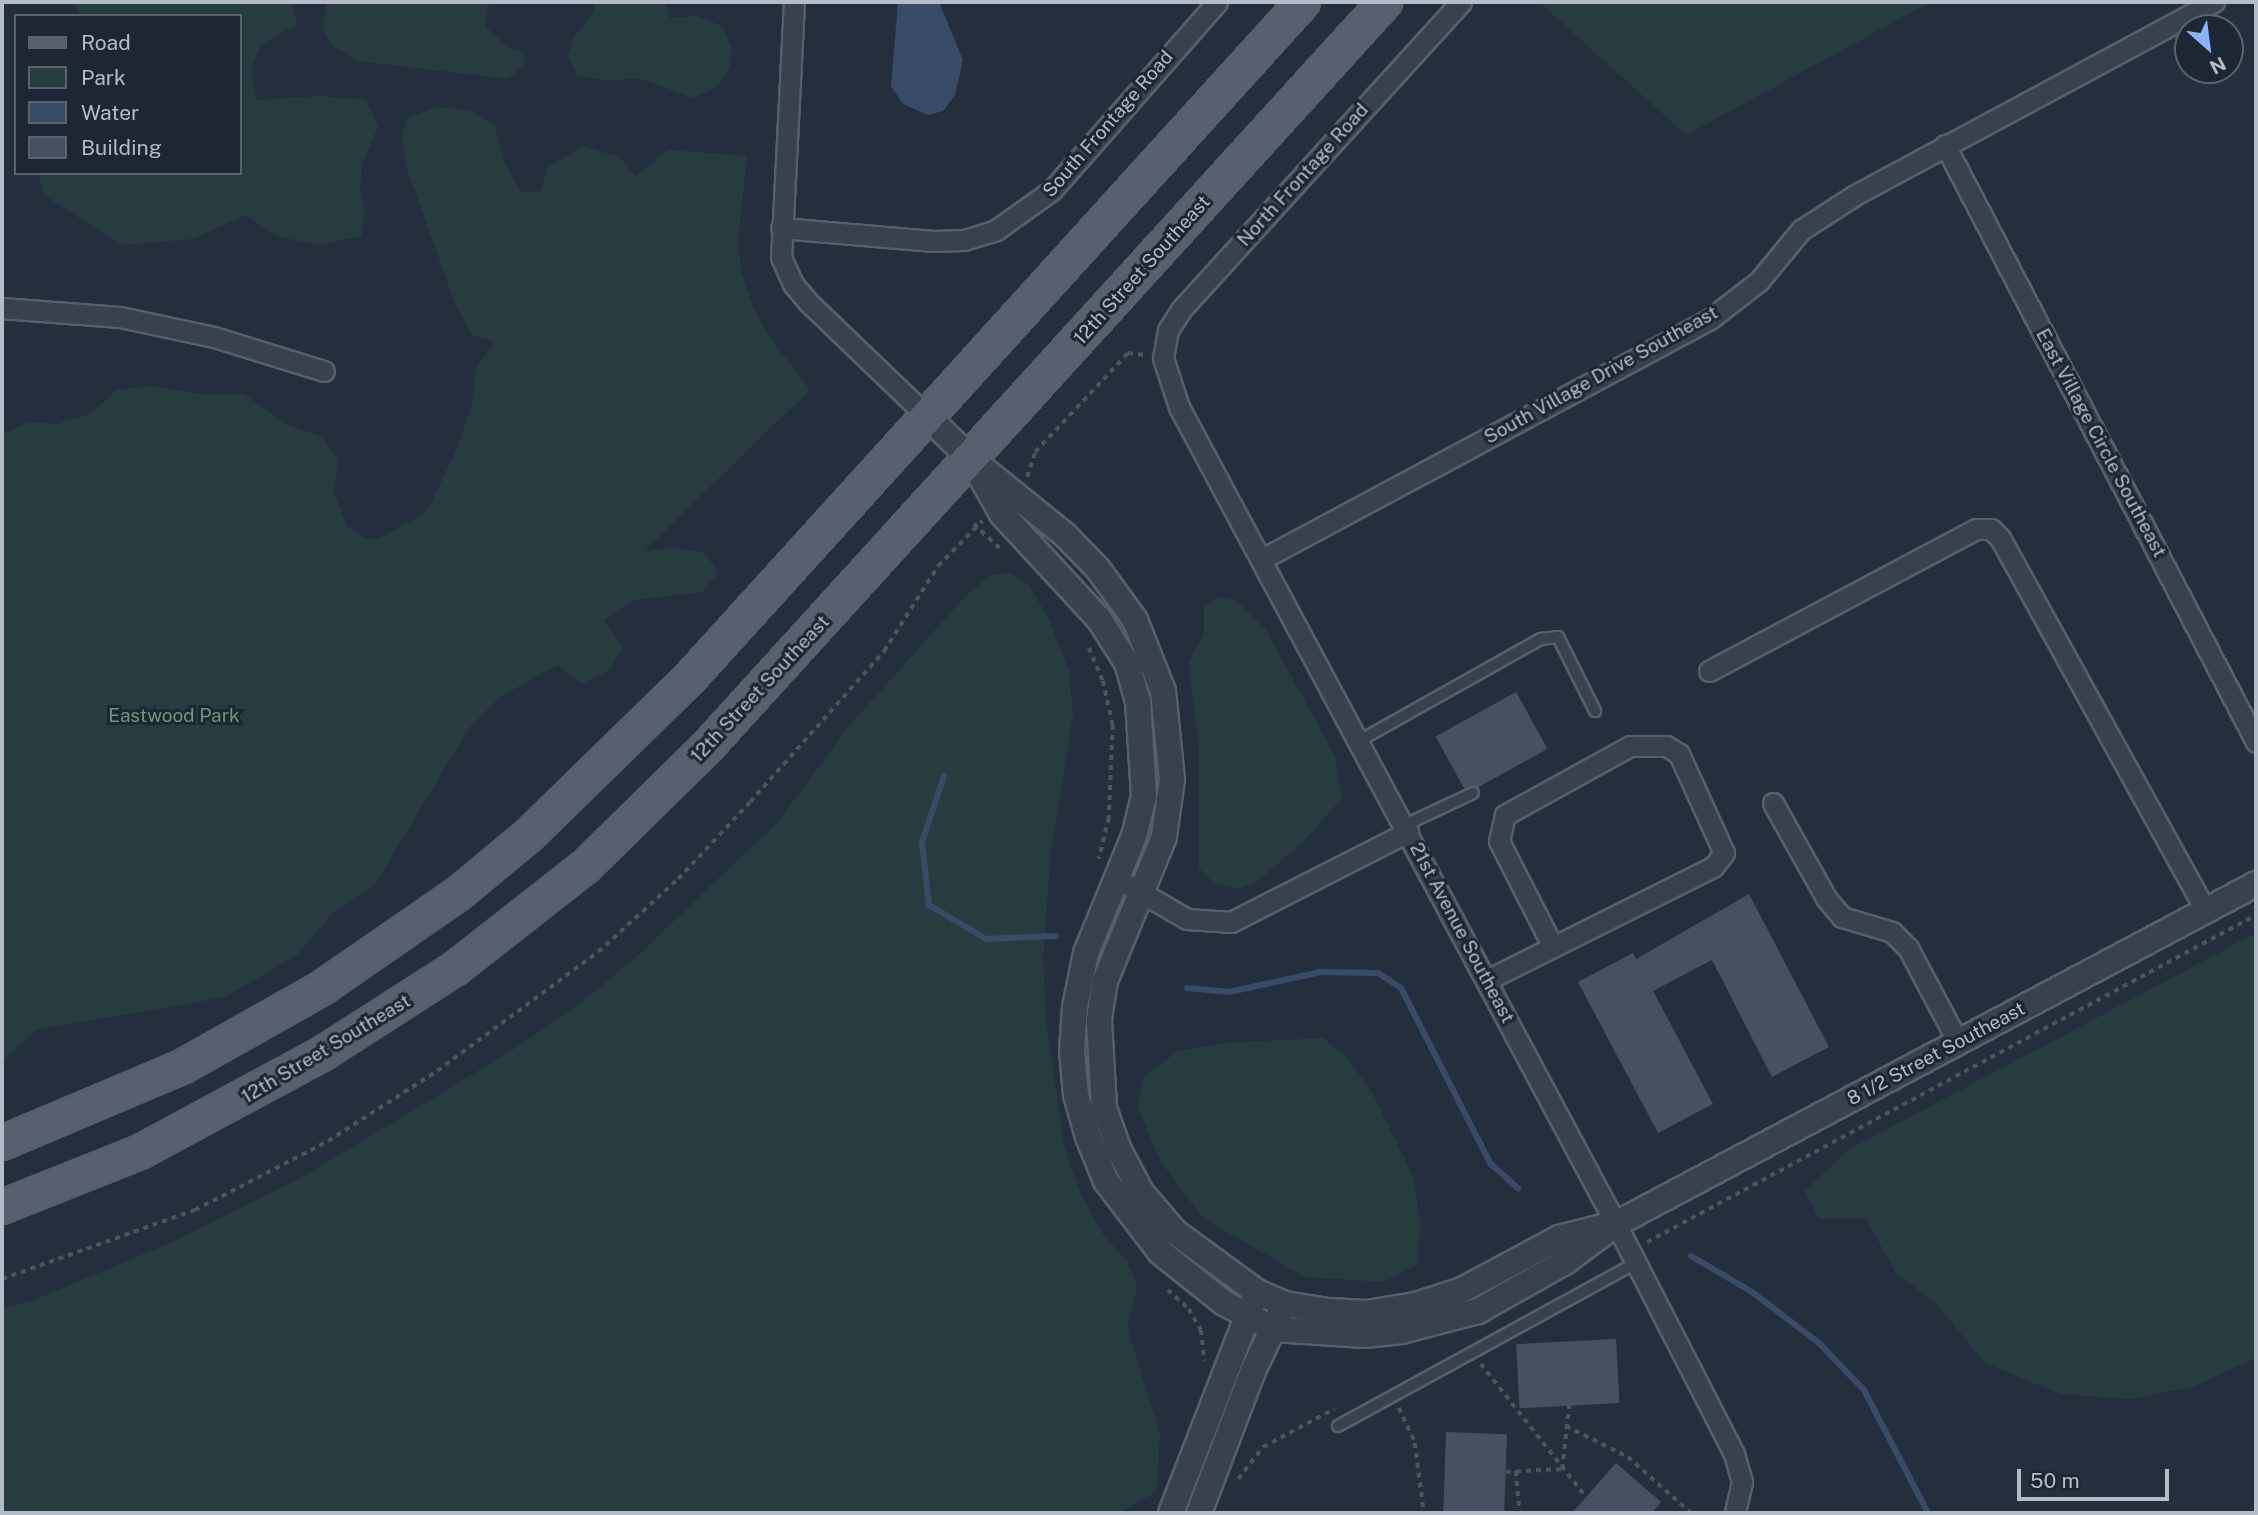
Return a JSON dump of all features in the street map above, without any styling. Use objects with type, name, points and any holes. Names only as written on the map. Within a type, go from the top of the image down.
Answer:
[{"type":"main road","points":[[2,1143],[95,1107],[252,1029],[322,988],[458,894],[606,765],[689,679],[1303,2]]},
{"type":"main road","name":"12th Street Southeast","points":[[2,1207],[140,1152],[257,1092],[391,1012],[526,916],[585,867],[709,745],[1385,2]]},
{"type":"street","points":[[794,2],[780,228],[781,257],[793,284],[971,459]]},
{"type":"street","name":"South Frontage Road","points":[[780,228],[933,241],[964,240],[996,230],[1052,190],[1217,2]]},
{"type":"street","name":"North Frontage Road","points":[[1163,358],[1168,330],[1181,310],[1461,2]]},
{"type":"street","name":"South Village Drive Southeast","points":[[1262,559],[1710,319],[1759,281],[1801,230],[1945,145],[2214,2]]},
{"type":"street","name":"East Village Circle Southeast","points":[[1945,145],[2256,742]]},
{"type":"street","points":[[2,308],[120,317],[214,337],[324,371]]},
{"type":"street","name":"21st Avenue Southeast","points":[[1163,358],[1179,407],[1407,829],[1734,1454],[1742,1482],[1735,1513]]},
{"type":"street","name":"8 1/2 Street Southeast","points":[[971,459],[1002,514],[1068,581],[1127,663],[1138,701],[1144,796],[1116,878],[1086,953],[1075,1007],[1073,1062],[1088,1137],[1105,1181],[1137,1227],[1194,1280],[1247,1316],[1273,1329],[1365,1335],[1442,1322],[1478,1311],[1565,1262],[1616,1224],[2256,884]]},
{"type":"street","name":"8 1/2 Street Southeast","points":[[971,459],[1021,496],[1098,569],[1135,620],[1152,657],[1163,691],[1172,779],[1164,837],[1105,981],[1098,1020],[1104,1108],[1118,1148],[1141,1192],[1175,1232],[1257,1292],[1285,1304],[1367,1313],[1416,1305],[1462,1290],[1559,1238],[1616,1224]]},
{"type":"street","points":[[1709,671],[1976,530],[1991,529],[2000,538],[2206,911]]},
{"type":"street","points":[[1487,980],[1553,947],[1713,867],[1724,853],[1679,754],[1666,746],[1630,746],[1505,815],[1499,841],[1553,947]]},
{"type":"street","points":[[1773,803],[1826,898],[1842,917],[1892,932],[1908,948],[1958,1042]]},
{"type":"street","points":[[1116,878],[1141,895],[1187,919],[1231,922],[1407,829]]},
{"type":"street","points":[[1171,1513],[1257,1292]]},
{"type":"street","points":[[1199,1513],[1285,1304]]},
{"type":"lane","points":[[1359,741],[1541,639],[1558,638],[1595,711]]},
{"type":"lane","points":[[1407,829],[1473,793]]},
{"type":"lane","points":[[1338,1426],[1476,1350],[1633,1257]]},
{"type":"path","points":[[1633,1257],[2256,915]]},
{"type":"path","points":[[1476,1350],[1484,1372],[1586,1497]]},
{"type":"path","points":[[1392,1397],[1415,1443],[1424,1513]]},
{"type":"path","points":[[1562,1469],[1569,1405]]},
{"type":"path","points":[[1234,1485],[1263,1447],[1336,1407]]},
{"type":"path","points":[[1566,1426],[1628,1457],[1690,1513]]},
{"type":"path","points":[[1506,1472],[1562,1469]]},
{"type":"path","points":[[1516,1471],[1520,1513]]},
{"type":"green space","points":[[73,2],[291,2],[297,25],[261,44],[251,70],[256,100],[319,96],[366,100],[378,127],[362,164],[360,190],[365,210],[361,236],[318,245],[277,236],[246,215],[193,239],[121,245],[44,195],[39,175],[242,175],[242,14],[80,14]]},
{"type":"green space","points":[[327,2],[494,2],[487,7],[485,26],[507,47],[525,52],[524,66],[507,79],[359,61],[332,46],[323,29]]},
{"type":"green space","points":[[596,2],[665,2],[670,18],[697,16],[722,26],[732,47],[730,65],[718,86],[694,98],[638,78],[607,81],[577,75],[568,55],[573,39],[592,14]]},
{"type":"green space","points":[[1539,2],[1931,2],[1686,135]]},
{"type":"green space","name":"Eastwood Park","points":[[436,107],[469,110],[494,125],[505,165],[522,192],[541,191],[547,168],[583,146],[619,157],[636,176],[668,150],[747,156],[738,240],[741,272],[754,309],[772,340],[810,390],[644,551],[672,548],[704,552],[718,572],[703,592],[635,600],[604,620],[622,648],[610,670],[581,684],[558,665],[500,697],[470,727],[374,886],[332,914],[297,955],[225,997],[36,1030],[2,1061],[2,435],[28,422],[57,424],[90,414],[116,390],[152,386],[201,394],[244,394],[288,425],[322,437],[338,459],[334,494],[348,527],[365,539],[377,539],[426,513],[456,451],[472,403],[476,368],[495,342],[472,335],[456,306],[406,166],[402,136],[407,118]]},
{"type":"green space","points":[[1009,573],[1028,584],[1049,619],[1069,671],[1073,715],[1051,850],[1043,959],[1046,1019],[1064,1146],[1079,1190],[1104,1236],[1127,1261],[1137,1287],[1127,1327],[1160,1434],[1157,1491],[1119,1513],[2,1513],[2,1308],[34,1300],[177,1240],[299,1179],[514,1049],[574,1008],[634,959],[778,822],[849,726],[970,591],[992,575]]},
{"type":"green space","points":[[1219,597],[1237,601],[1265,628],[1335,756],[1342,798],[1304,841],[1258,881],[1240,889],[1214,883],[1199,868],[1199,744],[1188,662],[1204,634],[1204,608]]},
{"type":"green space","points":[[2256,933],[2256,1358],[2195,1386],[2130,1399],[2061,1394],[1985,1363],[1934,1301],[1896,1274],[1866,1218],[1819,1219],[1805,1191],[1848,1150]]},
{"type":"green space","points":[[1323,1038],[1347,1057],[1374,1096],[1414,1178],[1420,1223],[1418,1264],[1384,1282],[1304,1277],[1202,1217],[1161,1162],[1138,1108],[1143,1077],[1178,1051],[1224,1043]]},
{"type":"water","points":[[898,2],[939,2],[963,60],[955,95],[943,111],[928,115],[903,104],[891,86]]},
{"type":"building","points":[[1516,692],[1548,749],[1467,793],[1436,737]]},
{"type":"building","points":[[1749,894],[1829,1047],[1772,1077],[1712,960],[1653,991],[1713,1104],[1658,1133],[1578,982],[1633,953],[1636,959]]},
{"type":"building","points":[[1616,1339],[1619,1403],[1519,1408],[1516,1344]]},
{"type":"building","points":[[1446,1432],[1507,1434],[1504,1513],[1443,1513]]},
{"type":"building","points":[[1616,1463],[1661,1502],[1652,1513],[1572,1513]]},
{"type":"waterway","points":[[944,776],[922,842],[929,905],[986,939],[1056,936]]},
{"type":"waterway","points":[[1187,988],[1229,992],[1321,972],[1378,973],[1401,988],[1490,1163],[1518,1188]]},
{"type":"waterway","points":[[1691,1256],[1752,1292],[1819,1343],[1864,1390],[1928,1513]]}]
